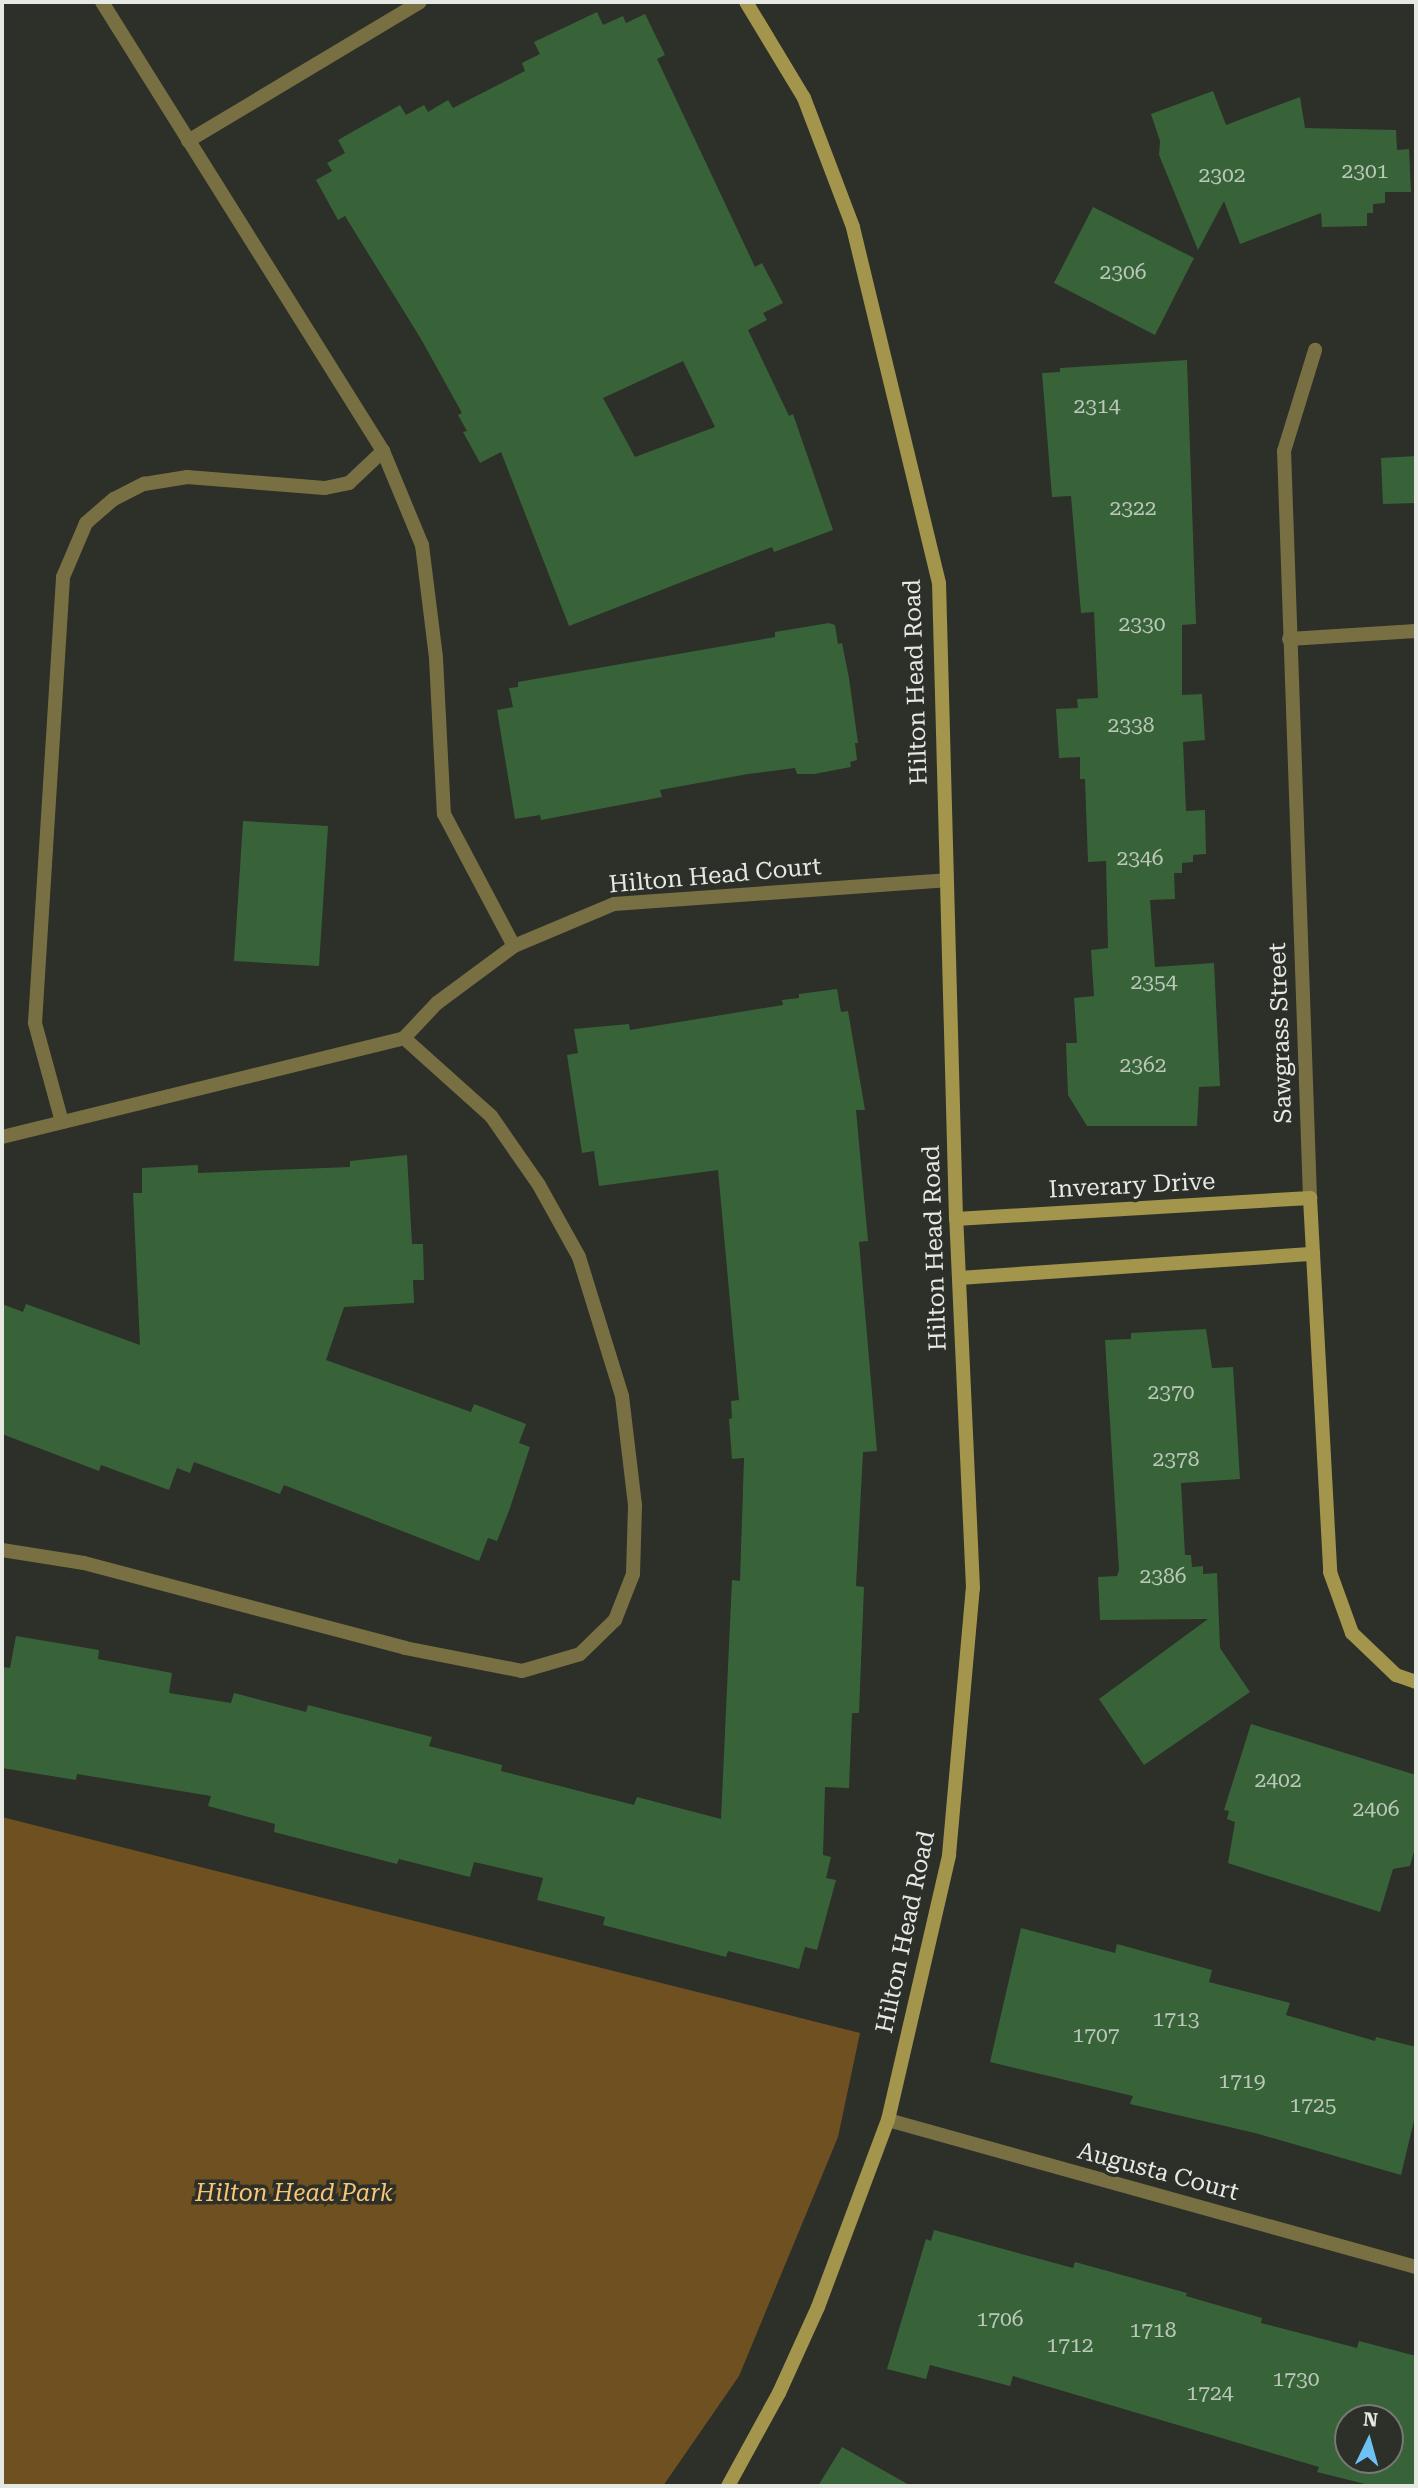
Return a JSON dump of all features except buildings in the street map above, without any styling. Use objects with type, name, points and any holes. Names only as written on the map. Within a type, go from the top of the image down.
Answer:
[{"type":"street","points":[[102,2],[383,451],[422,545],[436,658],[444,814],[514,946]]},
{"type":"street","points":[[188,141],[420,2]]},
{"type":"street","name":"Hilton Head Road","points":[[728,2486],[779,2393],[818,2307],[888,2120],[949,1855],[973,1588],[956,1219],[939,583],[853,227],[804,98],[746,2]]},
{"type":"street","name":"Sawgrass Street","points":[[1315,350],[1284,451],[1310,1198],[1330,1572],[1352,1633],[1395,1675],[1416,1682]]},
{"type":"street","points":[[62,1122],[34,1023],[63,578],[86,523],[114,499],[144,484],[187,477],[325,488],[349,483],[383,451]]},
{"type":"street","points":[[1289,639],[1416,631]]},
{"type":"street","name":"Hilton Head Court","points":[[404,1038],[437,1003],[514,946],[614,904],[946,880]]},
{"type":"street","points":[[2,1138],[404,1038],[491,1116],[539,1185],[579,1257],[622,1396],[635,1505],[633,1574],[615,1620],[580,1654],[522,1671],[405,1648],[84,1563],[2,1550]]},
{"type":"street","name":"Inverary Drive","points":[[956,1219],[1310,1198]]},
{"type":"street","points":[[959,1278],[1313,1254]]},
{"type":"street","name":"Augusta Court","points":[[888,2120],[1416,2267]]},
{"type":"green space","name":"Hilton Head Park","points":[[2,1817],[860,2033],[838,2137],[739,2376],[663,2486],[2,2486]]}]
